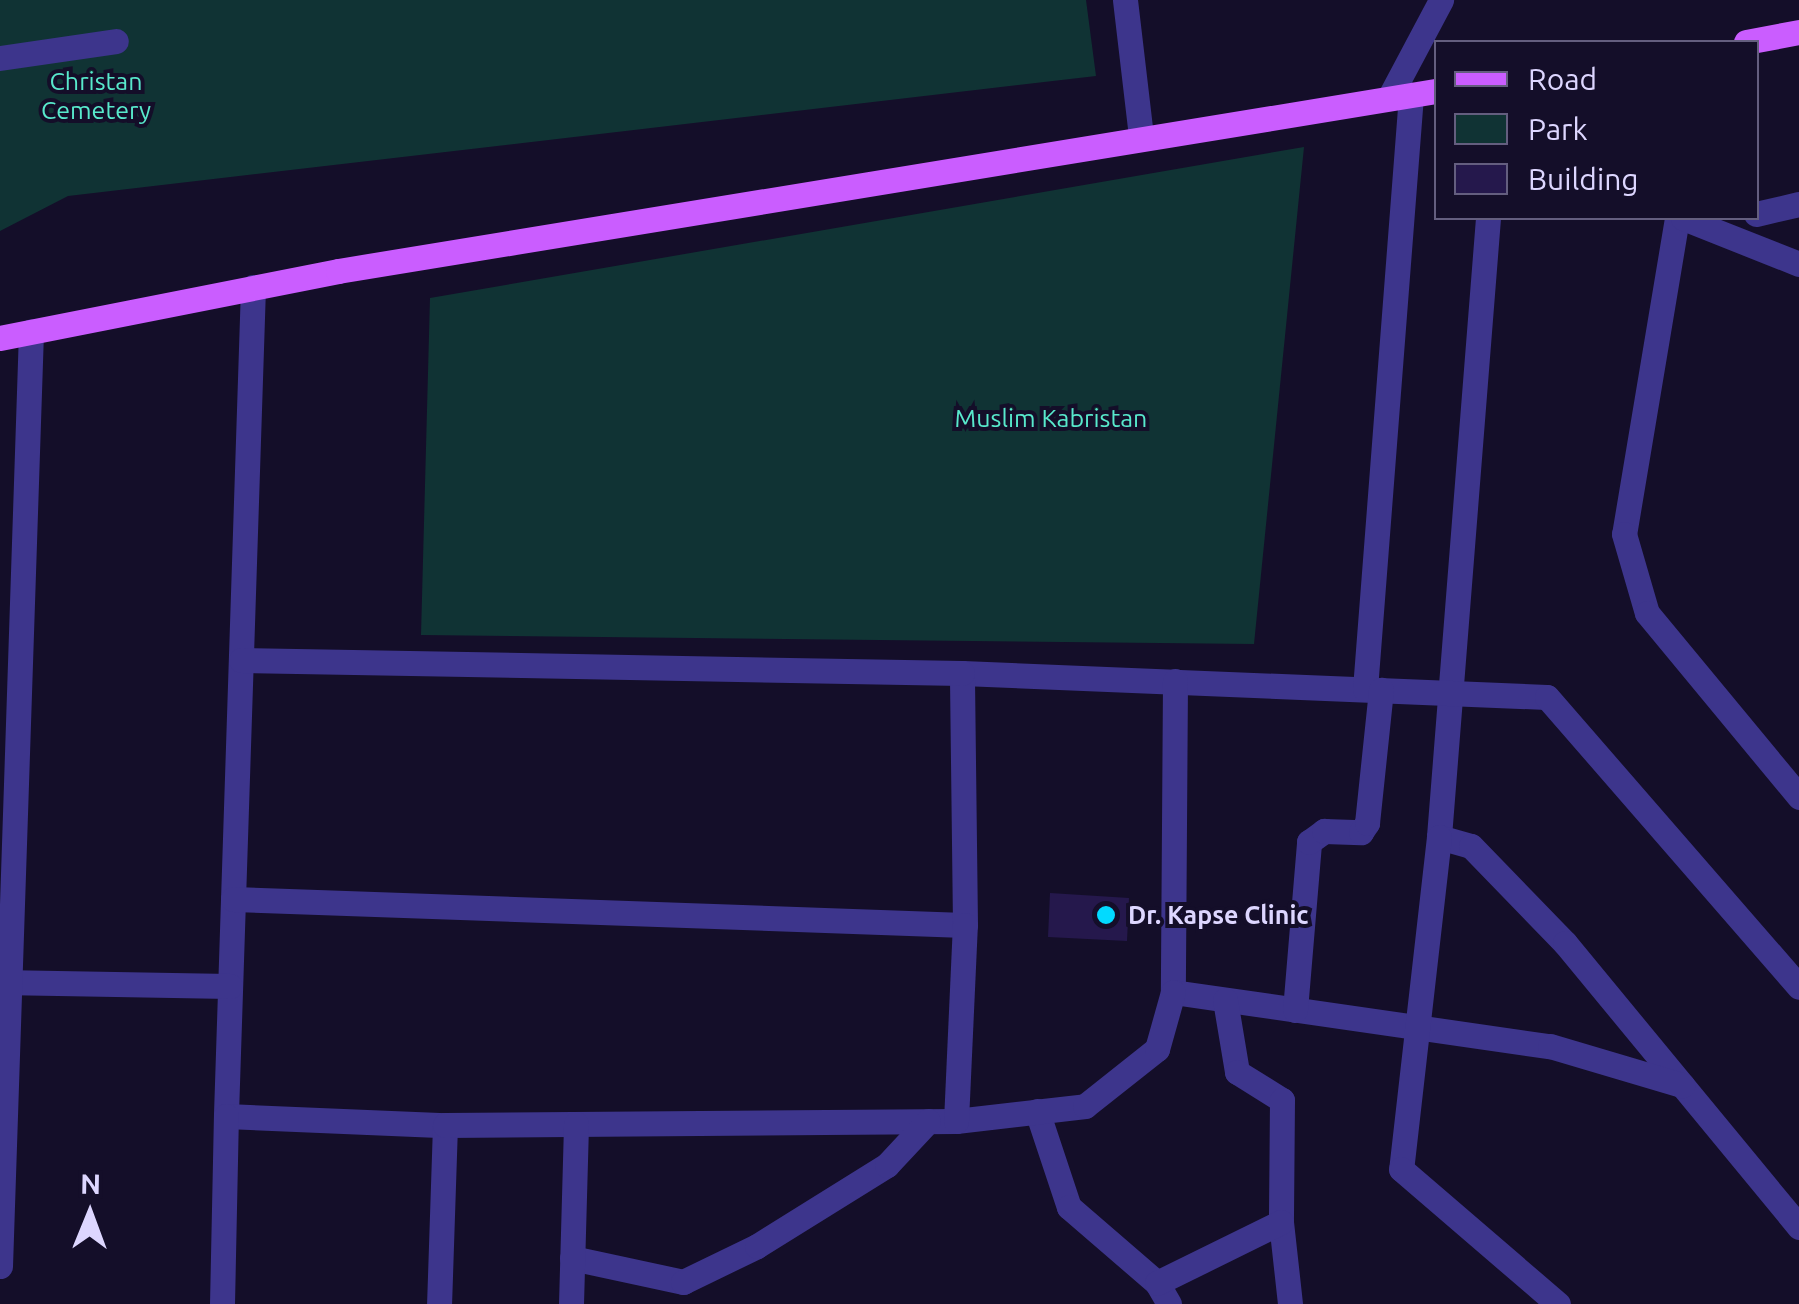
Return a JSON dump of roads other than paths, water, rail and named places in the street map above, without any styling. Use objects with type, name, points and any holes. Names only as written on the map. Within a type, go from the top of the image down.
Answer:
[{"type":"main road","points":[[1757,40],[1799,32]]},
{"type":"main road","points":[[2,331],[30,332],[253,287],[1412,95]]},
{"type":"street","points":[[1125,0],[1141,137]]},
{"type":"street","points":[[1295,1010],[1309,842],[1324,831],[1361,832],[1366,824],[1412,95],[1440,0]]},
{"type":"street","points":[[0,58],[116,41]]},
{"type":"street","points":[[1759,213],[1799,204]]},
{"type":"street","points":[[1488,220],[1439,837],[1400,1170],[1558,1304]]},
{"type":"street","points":[[1799,264],[1688,220],[1624,534],[1647,614],[1799,796]]},
{"type":"street","points":[[222,1304],[253,287]]},
{"type":"street","points":[[0,1266],[5,982],[30,332]]},
{"type":"street","points":[[240,660],[962,673],[1547,697],[1799,987]]},
{"type":"street","points":[[956,1121],[964,926],[962,673]]},
{"type":"street","points":[[226,1116],[445,1125],[956,1121],[1085,1106],[1157,1049],[1173,992],[1174,682]]},
{"type":"street","points":[[1439,837],[1471,846],[1626,1011],[1799,1226]]},
{"type":"street","points":[[233,898],[964,926]]},
{"type":"street","points":[[5,982],[230,986]]},
{"type":"street","points":[[1173,992],[1550,1046],[1682,1084]]},
{"type":"street","points":[[1225,1000],[1237,1072],[1282,1100],[1282,1222],[1290,1304]]},
{"type":"street","points":[[1037,1112],[1069,1208],[1163,1293],[1282,1222]]},
{"type":"street","points":[[572,1258],[683,1282],[757,1246],[887,1165],[928,1121]]},
{"type":"street","points":[[570,1304],[576,1124]]},
{"type":"street","points":[[439,1304],[445,1125]]},
{"type":"place","name":"Dr. Kapse Clinic","points":[[1106,915]]},
{"type":"park label","name":"Christan Cemetery","points":[[96,96]]},
{"type":"park label","name":"Muslim Kabristan","points":[[1051,418]]}]
